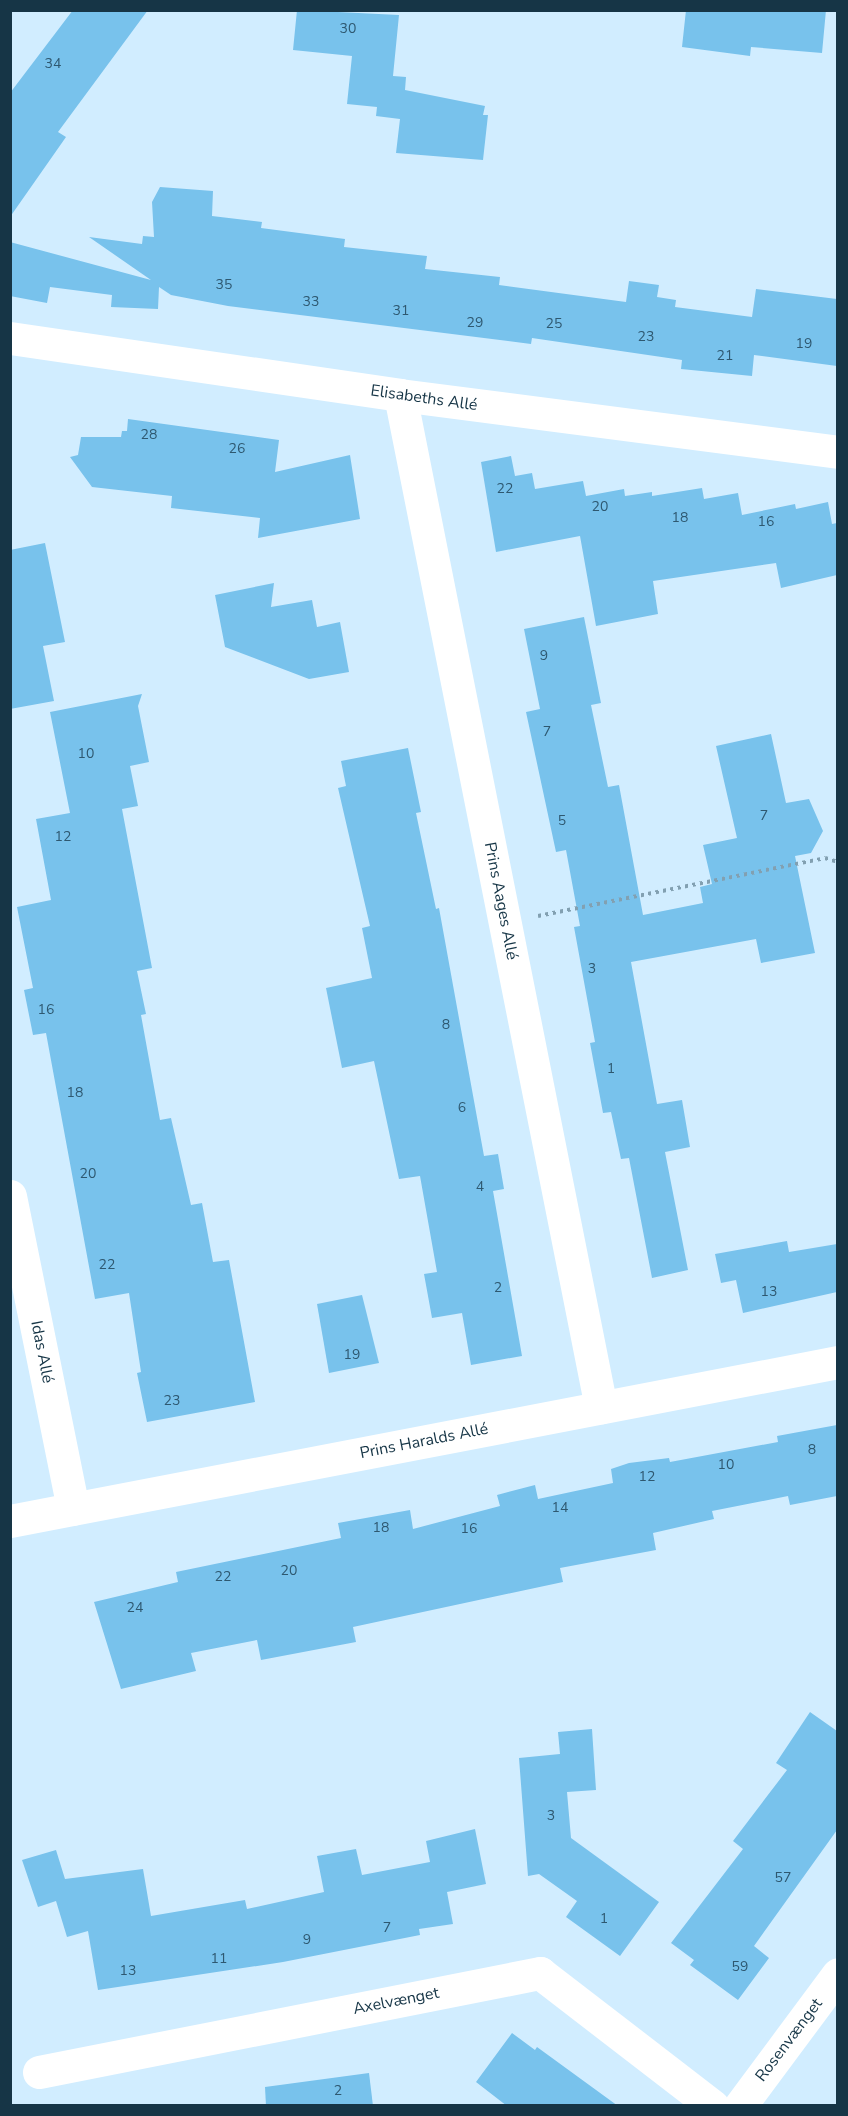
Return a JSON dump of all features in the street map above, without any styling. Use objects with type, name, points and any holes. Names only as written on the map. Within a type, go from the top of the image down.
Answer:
[{"type":"street","name":"Elisabeths Allé","points":[[10,338],[400,395],[837,452]]},
{"type":"street","name":"Prins Aages Allé","points":[[400,395],[601,1407]]},
{"type":"street","name":"Idas Allé","points":[[10,1196],[73,1509]]},
{"type":"street","name":"Prins Haralds Allé","points":[[10,1521],[837,1362]]},
{"type":"street","name":"Axelvænget","points":[[39,2072],[540,1972],[713,2106]]},
{"type":"street","name":"Rosenvænget","points":[[740,2106],[837,1974]]},
{"type":"path","points":[[505,922],[825,858],[837,862]]},
{"type":"building","points":[[73,10],[148,10],[58,132],[66,137],[10,217],[10,93]]},
{"type":"building","points":[[297,10],[399,15],[393,76],[406,77],[405,90],[485,106],[483,115],[488,115],[483,160],[396,153],[400,119],[376,116],[377,107],[347,104],[352,56],[293,50]]},
{"type":"building","points":[[686,10],[826,10],[822,53],[751,47],[750,56],[682,47]]},
{"type":"building","points":[[160,187],[213,191],[212,216],[262,222],[261,228],[345,239],[344,247],[427,256],[425,269],[500,277],[499,285],[626,302],[629,281],[659,285],[657,297],[676,300],[675,307],[752,317],[756,289],[837,299],[837,366],[754,355],[752,376],[681,369],[682,360],[532,338],[531,344],[228,306],[171,295],[159,287],[158,309],[111,307],[112,295],[50,287],[47,303],[10,296],[10,242],[151,280],[89,237],[142,244],[143,236],[154,237],[152,202]]},
{"type":"building","points":[[128,419],[279,440],[275,472],[350,455],[360,519],[258,538],[260,518],[171,508],[172,496],[92,487],[70,457],[78,455],[81,437],[121,437],[122,431],[127,431]]},
{"type":"building","points":[[511,456],[515,476],[532,473],[535,489],[583,481],[586,496],[624,489],[625,496],[652,492],[652,496],[702,488],[704,499],[738,493],[742,515],[795,504],[796,509],[828,502],[832,524],[837,523],[837,575],[781,588],[776,563],[653,581],[658,614],[596,626],[580,536],[496,552],[481,462]]},
{"type":"building","points":[[45,543],[65,642],[43,646],[54,701],[10,709],[10,550]]},
{"type":"building","points":[[274,583],[271,607],[312,600],[317,627],[340,622],[349,672],[309,679],[225,647],[215,595]]},
{"type":"building","points":[[584,617],[601,703],[591,705],[608,787],[619,785],[643,915],[703,903],[700,887],[712,884],[703,845],[737,838],[716,746],[771,734],[786,803],[809,799],[823,831],[811,853],[795,856],[815,953],[761,963],[756,939],[631,962],[657,1104],[682,1100],[690,1147],[665,1152],[688,1270],[652,1278],[629,1158],[621,1159],[611,1112],[603,1113],[590,1043],[595,1042],[574,927],[580,926],[566,850],[556,852],[526,712],[540,709],[524,629]]},
{"type":"building","points":[[142,694],[138,706],[149,762],[130,766],[138,806],[122,809],[152,968],[137,971],[146,1014],[141,1015],[160,1120],[171,1118],[191,1205],[202,1203],[213,1262],[229,1260],[255,1402],[147,1422],[137,1373],[141,1372],[129,1293],[95,1299],[46,1033],[33,1035],[24,990],[33,988],[17,907],[51,900],[36,819],[70,813],[50,712]]},
{"type":"building","points":[[408,748],[421,812],[416,813],[436,909],[439,908],[484,1156],[498,1154],[504,1189],[493,1191],[522,1356],[471,1365],[462,1313],[432,1318],[424,1274],[437,1272],[420,1176],[399,1179],[374,1061],[342,1068],[326,988],[372,978],[362,928],[370,926],[338,788],[346,786],[341,761]]},
{"type":"building","points":[[787,1241],[789,1252],[837,1244],[837,1292],[743,1313],[736,1280],[721,1283],[715,1254]]},
{"type":"building","points":[[362,1295],[379,1363],[329,1373],[317,1304]]},
{"type":"building","points":[[837,1425],[837,1496],[790,1505],[788,1496],[712,1511],[714,1519],[653,1533],[656,1550],[560,1568],[563,1582],[353,1627],[356,1642],[261,1660],[257,1640],[191,1653],[196,1671],[121,1689],[94,1602],[178,1582],[176,1572],[341,1538],[338,1523],[410,1510],[413,1529],[500,1506],[497,1495],[535,1485],[538,1499],[613,1483],[611,1469],[629,1463],[669,1458],[670,1462],[778,1442],[777,1436]]},
{"type":"building","points":[[810,1712],[837,1731],[837,1830],[754,1946],[769,1958],[738,2000],[690,1965],[694,1960],[671,1943],[743,1849],[733,1841],[787,1770],[776,1763]]},
{"type":"building","points":[[592,1729],[596,1790],[567,1792],[571,1838],[659,1902],[620,1956],[566,1917],[577,1901],[539,1874],[528,1876],[519,1758],[560,1754],[558,1732]]},
{"type":"building","points":[[475,1829],[486,1884],[447,1892],[453,1924],[419,1929],[420,1935],[283,1962],[98,1990],[88,1931],[67,1937],[56,1901],[38,1907],[22,1860],[56,1850],[65,1879],[143,1869],[151,1916],[245,1900],[247,1909],[324,1892],[317,1856],[356,1849],[362,1875],[430,1862],[426,1841]]},
{"type":"building","points":[[512,2033],[535,2050],[537,2047],[618,2106],[507,2106],[476,2082]]},
{"type":"building","points":[[369,2073],[373,2106],[266,2106],[265,2087]]}]
